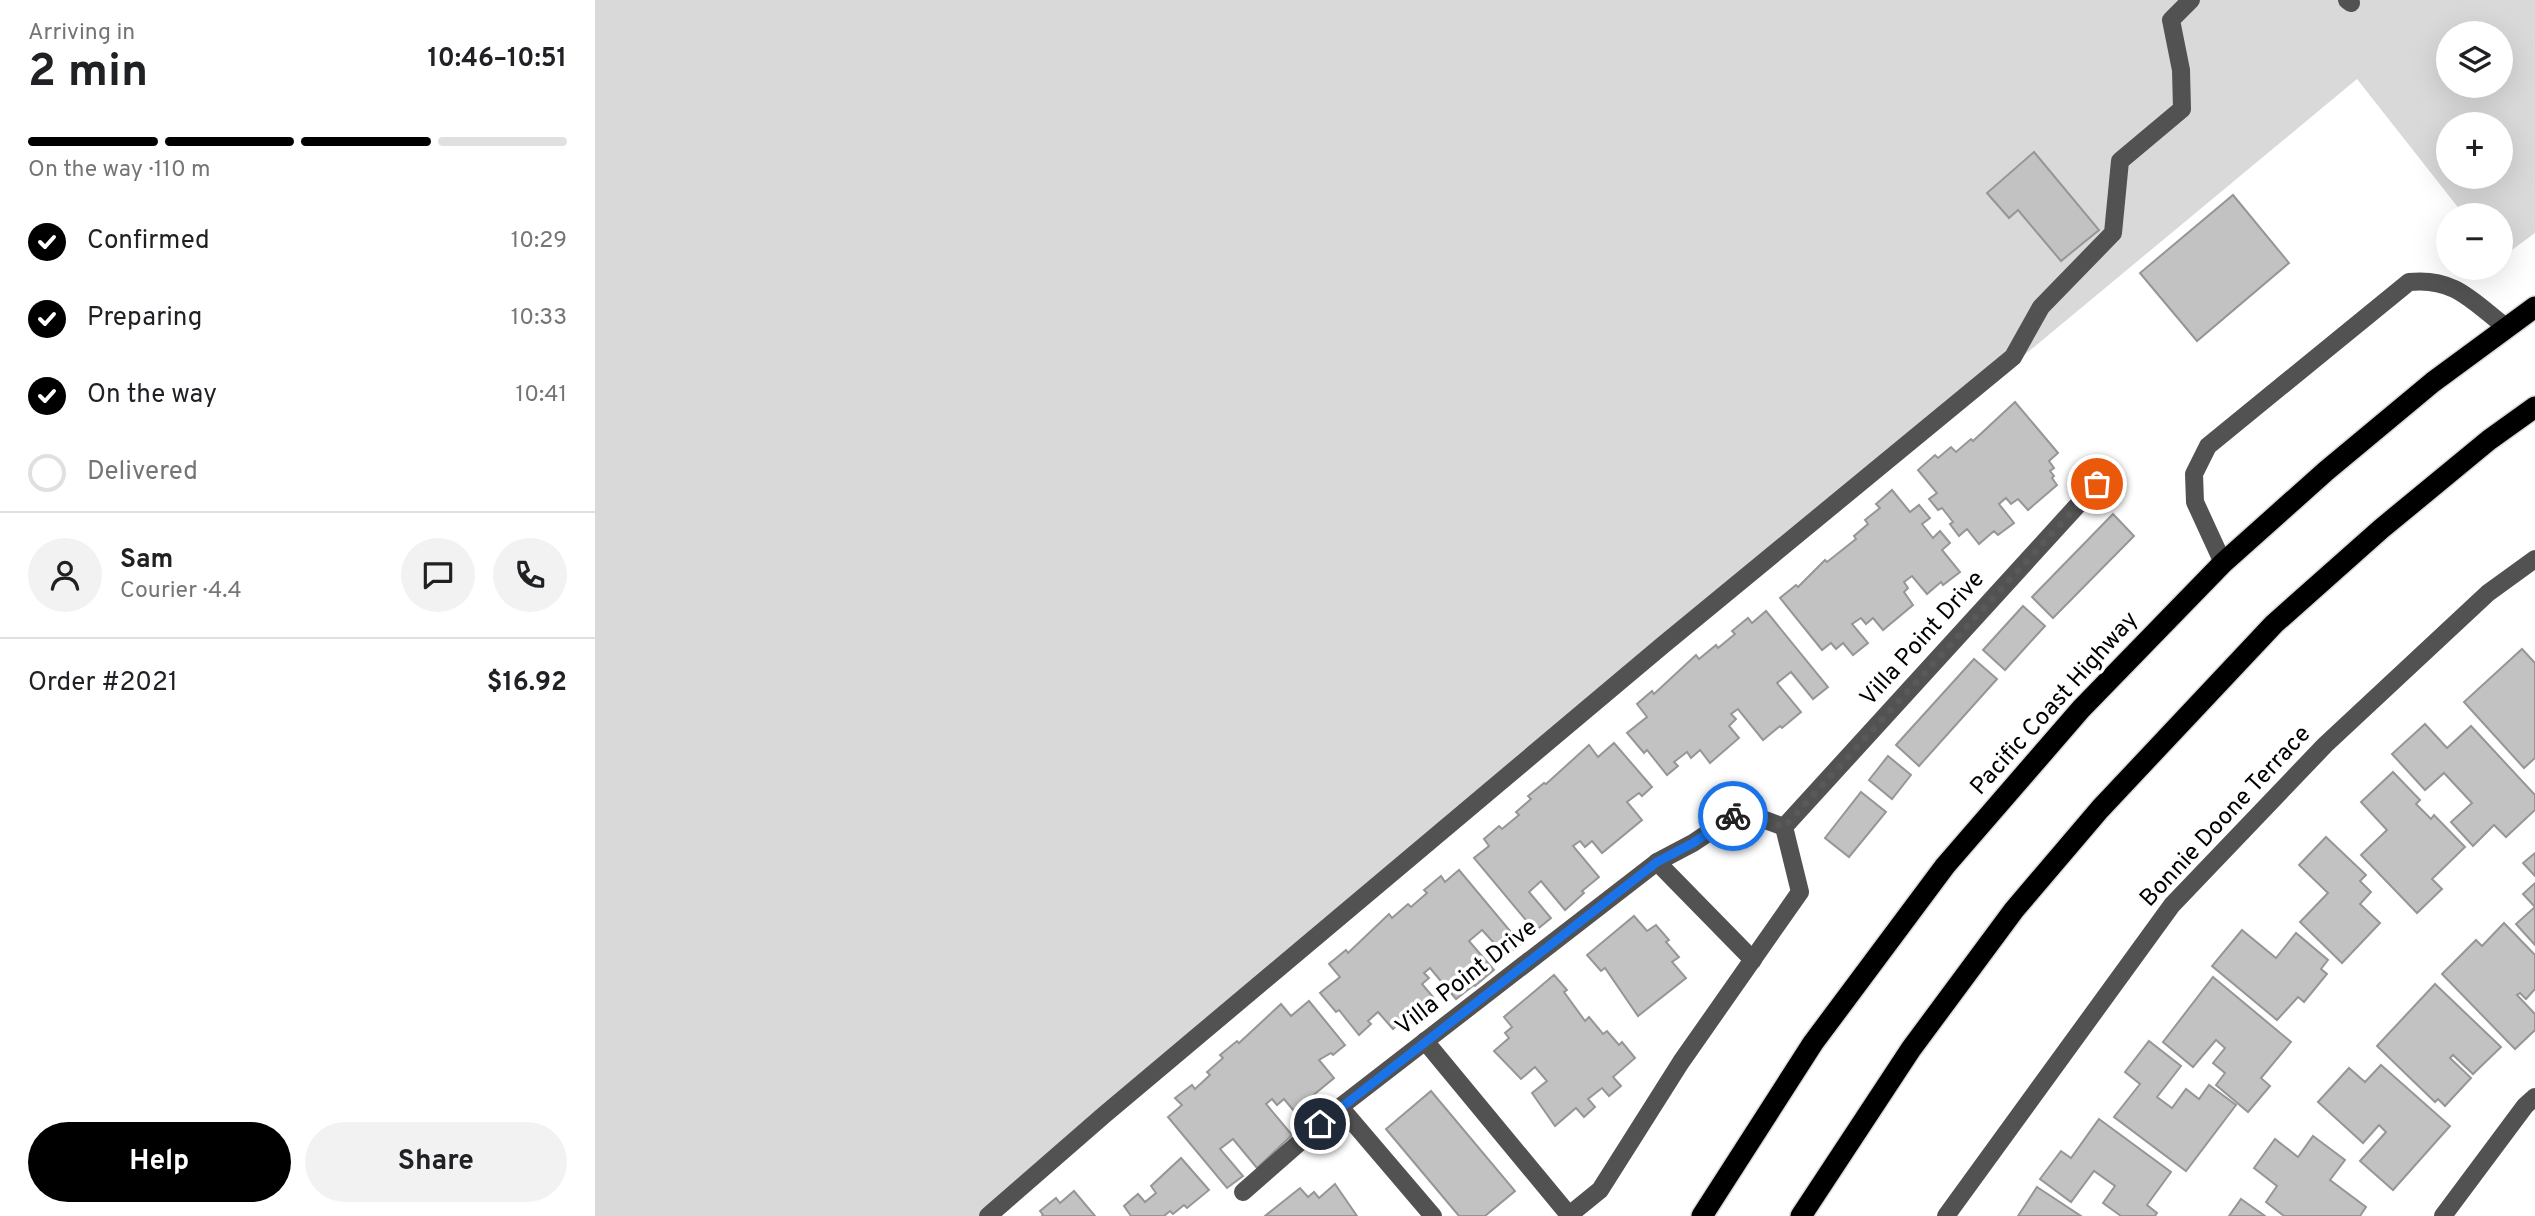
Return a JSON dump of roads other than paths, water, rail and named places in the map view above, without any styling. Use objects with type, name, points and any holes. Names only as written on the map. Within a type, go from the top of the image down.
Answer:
[{"type":"highway","name":"Pacific Coast Highway","points":[[1702,1216],[1813,1043],[1945,866],[2081,709],[2223,562],[2433,382],[2535,307]]},
{"type":"highway","points":[[1801,1216],[1844,1148],[1943,1006],[2014,910],[2100,809],[2274,624],[2391,521],[2489,440],[2535,407]]},
{"type":"street","points":[[988,1216],[1653,654],[2013,357],[2041,307],[2113,233],[2120,161],[2182,109],[2181,70],[2171,20],[2191,0]]},
{"type":"street","points":[[2223,562],[2195,502],[2194,474],[2208,446],[2409,282],[2426,280],[2450,285],[2507,328]]},
{"type":"street","name":"Villa Point Drive","points":[[1243,1192],[1340,1107],[1657,862],[1693,843],[1741,810],[1784,827],[2097,484]]},
{"type":"street","name":"Bonnie Doone Terrace","points":[[1946,1216],[2172,905],[2325,745],[2488,593],[2535,559]]},
{"type":"street","points":[[1425,1041],[1569,1216],[1599,1190],[1681,1062],[1800,891],[1784,827]]},
{"type":"street","points":[[1657,862],[1753,960]]},
{"type":"street","points":[[2443,1216],[2525,1106],[2535,1097]]},
{"type":"street","points":[[1340,1107],[1433,1216]]}]
